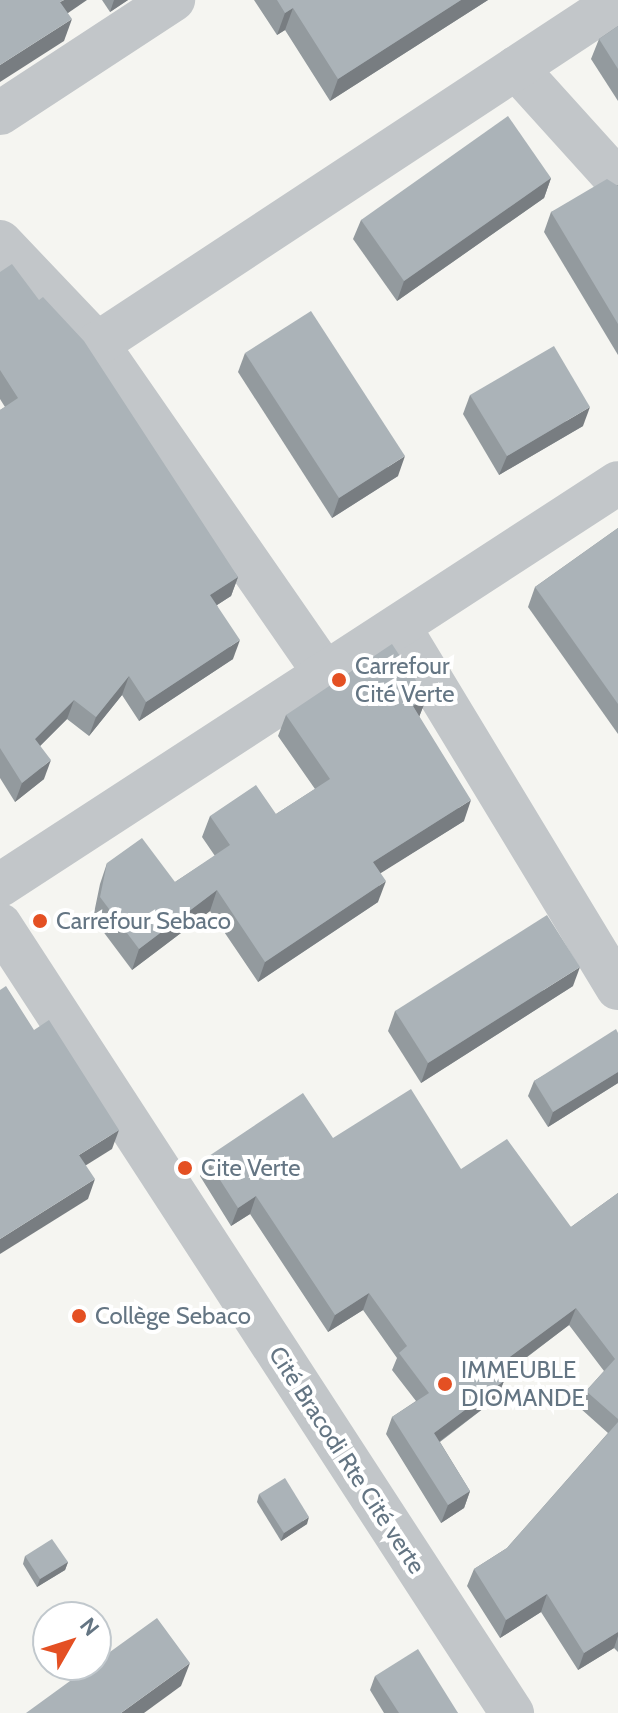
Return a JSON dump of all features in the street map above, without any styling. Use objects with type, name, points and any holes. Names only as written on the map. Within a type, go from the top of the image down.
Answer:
[{"type":"street","points":[[0,113],[173,0]]},
{"type":"street","points":[[97,344],[618,1]]},
{"type":"street","points":[[516,68],[618,181]]},
{"type":"street","points":[[0,242],[97,344],[327,676]]},
{"type":"street","points":[[0,885],[327,676],[618,483]]},
{"type":"street","points":[[399,627],[618,988]]},
{"type":"street","name":"Cité Bracodi Rte Cité verte","points":[[0,925],[512,1713]]},
{"type":"building","points":[[0,0],[64,0],[60,2],[72,19],[0,65]]},
{"type":"building","points":[[277,0],[461,0],[338,79],[293,8],[285,13]]},
{"type":"building","points":[[618,26],[618,69],[599,39]]},
{"type":"building","points":[[508,116],[551,178],[404,281],[361,220]]},
{"type":"building","points":[[607,179],[618,186],[618,324],[551,212]]},
{"type":"building","points":[[12,264],[39,300],[43,297],[84,341],[238,577],[210,595],[240,640],[146,702],[129,676],[96,717],[74,700],[35,739],[51,760],[22,783],[0,748],[0,410],[18,398],[0,370],[0,272]]},
{"type":"building","points":[[311,311],[405,456],[339,498],[245,353]]},
{"type":"building","points":[[554,346],[590,407],[507,456],[470,395]]},
{"type":"building","points":[[618,528],[618,704],[535,587]]},
{"type":"building","points":[[392,644],[427,697],[413,706],[471,800],[373,862],[386,881],[265,962],[217,890],[139,949],[100,897],[107,863],[142,838],[175,882],[230,845],[210,816],[256,785],[276,814],[330,779],[286,715]]},
{"type":"building","points":[[547,915],[580,967],[428,1063],[395,1011]]},
{"type":"building","points":[[6,986],[34,1030],[49,1020],[119,1130],[79,1155],[95,1179],[0,1239],[0,990]]},
{"type":"building","points":[[616,1029],[618,1072],[553,1112],[534,1081]]},
{"type":"building","points":[[411,1089],[461,1169],[507,1139],[571,1227],[618,1193],[618,1419],[586,1391],[615,1359],[576,1308],[495,1368],[504,1381],[434,1433],[470,1491],[448,1505],[392,1417],[429,1393],[399,1353],[407,1346],[369,1293],[335,1315],[256,1196],[238,1208],[206,1158],[303,1093],[333,1138]]},
{"type":"building","points":[[618,1422],[618,1632],[584,1653],[547,1594],[506,1620],[474,1569],[507,1548]]},
{"type":"building","points":[[285,1478],[309,1517],[284,1533],[259,1494]]},
{"type":"building","points":[[52,1539],[68,1562],[40,1579],[25,1556]]},
{"type":"building","points":[[157,1618],[190,1663],[121,1713],[26,1713],[70,1681],[112,1681],[112,1650]]},
{"type":"building","points":[[418,1649],[458,1713],[399,1713],[375,1676]]},
{"type":"place","name":"Carrefour Cité Verte","points":[[339,680]]},
{"type":"place","name":"Carrefour Sebaco","points":[[40,921]]},
{"type":"place","name":"Cite Verte","points":[[185,1168]]},
{"type":"place","name":"Collège Sebaco","points":[[79,1316]]},
{"type":"place","name":"IMMEUBLE DIOMANDE","points":[[445,1384]]}]
